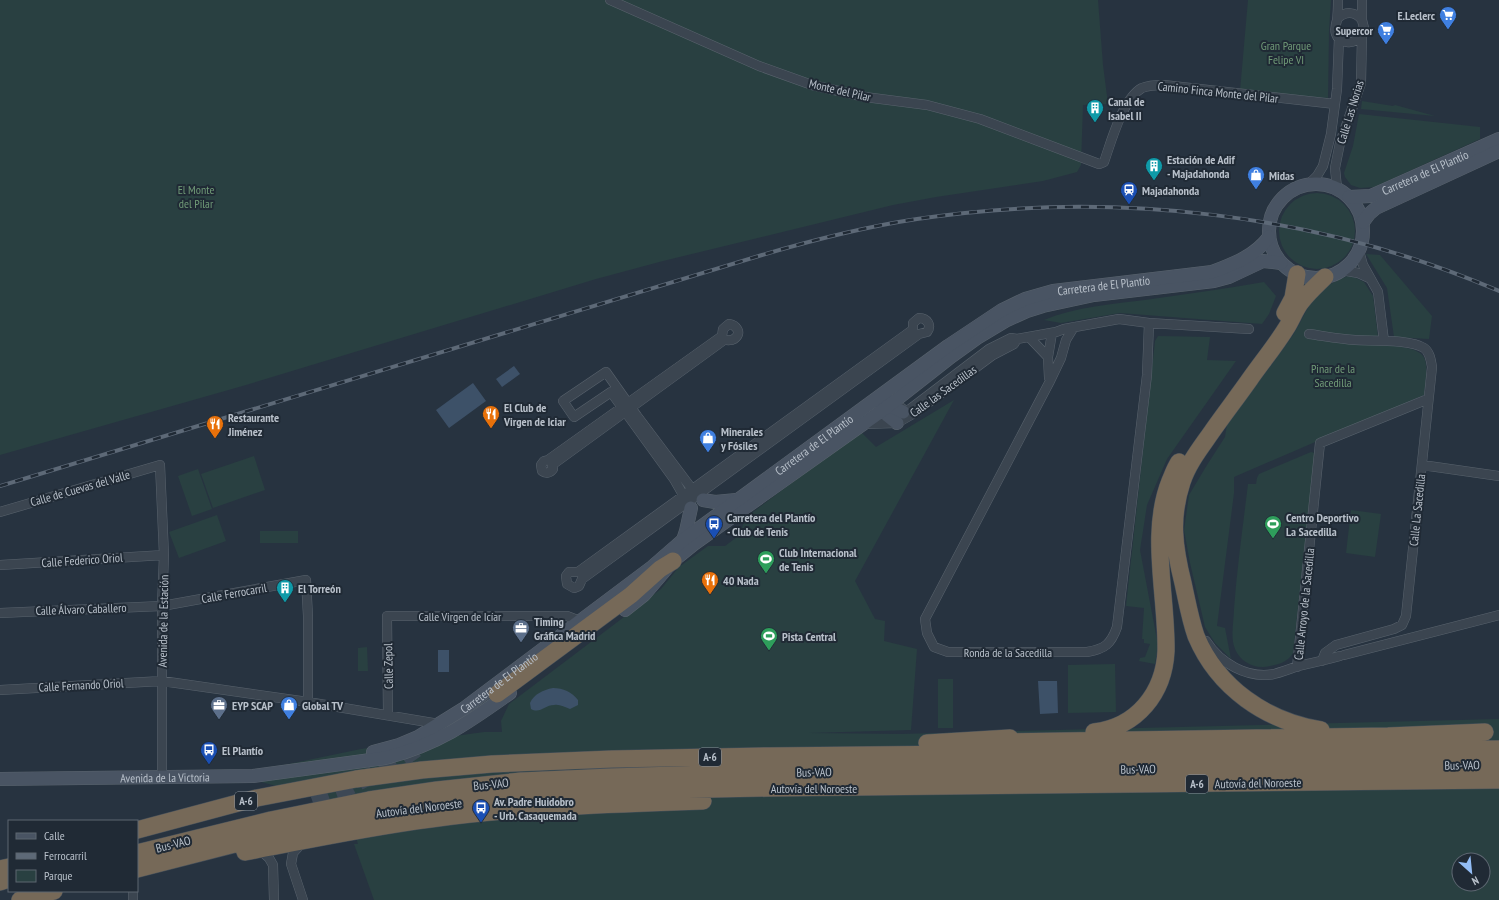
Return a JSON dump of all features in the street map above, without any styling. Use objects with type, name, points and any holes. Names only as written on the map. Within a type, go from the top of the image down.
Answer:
[{"type":"highway","points":[[927,743],[1104,731],[1124,724],[1146,704],[1158,687],[1166,651],[1161,562],[1161,515],[1167,489],[1176,466],[1281,321],[1293,298],[1297,274]]},
{"type":"highway","points":[[1325,277],[1301,302],[1288,326],[1203,444],[1186,471],[1182,482],[1175,512],[1174,531],[1178,563],[1196,636],[1216,670],[1241,696],[1260,710],[1300,726],[1323,731],[1492,732]]},
{"type":"highway","points":[[497,694],[631,595],[667,562]]},
{"type":"highway","points":[[492,764],[558,753],[927,743],[1388,736],[1492,732]]},
{"type":"highway","name":"A-6","points":[[138,830],[257,798],[356,778],[492,764],[768,756],[1499,748]]},
{"type":"highway","name":"Bus-VAO","points":[[140,863],[271,820],[369,800],[437,790],[521,781],[611,776],[770,772],[1499,765]]},
{"type":"highway","name":"Autovía del Noroeste","points":[[140,863],[370,815],[520,796],[613,791],[1499,780]]},
{"type":"highway","points":[[140,863],[154,871],[303,841],[404,823],[488,813],[611,804],[809,797],[897,788]]},
{"type":"highway","points":[[138,843],[176,832],[312,800]]},
{"type":"highway","points":[[20,900],[50,892]]},
{"type":"street","name":"Monte del Pilar","points":[[610,0],[759,66],[812,85],[865,98],[927,106],[980,118],[1078,155]]},
{"type":"street","name":"Calle Las Norias","points":[[1309,184],[1317,176],[1325,159],[1331,134],[1337,89],[1339,38],[1334,29],[1337,19],[1338,0]]},
{"type":"street","name":"Calle Las Norias","points":[[1337,188],[1335,168],[1338,148],[1341,135],[1360,83],[1362,36],[1364,28],[1362,20],[1362,0]]},
{"type":"street","points":[[1337,19],[1340,16],[1350,12],[1359,16],[1362,20]]},
{"type":"street","points":[[1339,38],[1346,42],[1351,42],[1362,36]]},
{"type":"street","name":"Camino Finca Monte del Pilar","points":[[1078,155],[1102,164],[1119,121],[1132,97],[1143,88],[1153,85],[1335,104]]},
{"type":"street","name":"Carretera de El Plantío","points":[[1349,197],[1372,196],[1499,139]]},
{"type":"street","name":"Carretera de El Plantío","points":[[1363,222],[1376,208],[1499,151]]},
{"type":"street","points":[[1309,184],[1324,184],[1337,188],[1349,197],[1358,208],[1363,222],[1363,237],[1359,251],[1352,262],[1341,270],[1325,277],[1311,278],[1297,274],[1281,263],[1273,251],[1269,237],[1269,222],[1274,208],[1283,197],[1295,188],[1309,184]]},
{"type":"street","name":"Carretera de El Plantío","points":[[402,749],[463,708],[580,621],[690,547],[740,499],[948,346],[1002,310],[1025,299],[1052,291],[1212,272],[1224,268],[1253,253],[1263,246],[1269,237]]},
{"type":"street","points":[[1359,251],[1363,265],[1378,292],[1384,341]]},
{"type":"street","name":"Carretera de El Plantío","points":[[402,749],[439,739],[460,728],[489,708],[644,595],[683,540],[714,524],[791,474],[887,407],[977,338],[1007,320],[1027,311],[1094,295],[1214,281],[1229,277],[1263,261],[1281,263]]},
{"type":"street","points":[[1341,270],[1358,273],[1371,279]]},
{"type":"street","name":"Calle las Sacedillas","points":[[862,424],[900,418],[989,349],[1011,338],[1017,339],[1054,333],[1074,327],[1119,318],[1149,323],[1249,329]]},
{"type":"street","points":[[687,502],[578,572],[569,572],[566,576],[567,584],[571,587],[579,586],[582,579],[687,502],[919,334],[927,332],[929,327],[928,322],[924,319],[917,319],[913,323],[913,329],[911,331],[698,494]]},
{"type":"street","name":"Ronda de la Sacedilla","points":[[1063,346],[1060,358],[1049,383],[925,619],[927,633],[934,647],[948,652],[1087,652],[1098,650],[1108,645],[1113,638],[1117,627],[1145,390],[1149,323]]},
{"type":"street","points":[[626,407],[548,460],[544,461],[541,465],[541,469],[544,472],[550,472],[553,469],[552,465],[626,407],[722,336],[723,329],[726,325],[734,325],[738,328],[736,338],[724,340],[626,407]]},
{"type":"street","points":[[1054,333],[1063,346],[1074,327]]},
{"type":"street","points":[[1049,383],[1048,358],[1054,333]]},
{"type":"street","name":"Calle La Sacedilla","points":[[1309,334],[1354,340],[1384,341],[1418,345],[1428,352],[1432,368],[1406,616],[1402,625],[1394,629],[1336,645],[1325,653],[1322,661]]},
{"type":"street","points":[[1029,337],[1048,358]]},
{"type":"street","points":[[887,407],[887,402],[926,372],[941,358],[948,346]]},
{"type":"street","points":[[626,407],[606,372],[563,401],[574,417],[611,392],[626,407],[698,494],[711,513],[714,524],[700,521],[626,407]]},
{"type":"street","name":"Calle las Sacedillas","points":[[900,418],[902,402],[906,392]]},
{"type":"street","name":"Calle Arroyo de la Sacedilla","points":[[1297,667],[1320,443],[1428,399]]},
{"type":"street","points":[[827,434],[840,434],[845,432],[880,406],[893,407],[900,418]]},
{"type":"street","name":"Calle de Cuevas del Valle","points":[[0,512],[160,465]]},
{"type":"street","name":"Avenida de la Estación","points":[[160,465],[164,555],[162,606],[162,778]]},
{"type":"street","points":[[1422,465],[1499,476]]},
{"type":"street","points":[[698,494],[716,502],[740,499]]},
{"type":"street","points":[[683,540],[686,531],[687,502]]},
{"type":"street","name":"Calle Federico Oriol","points":[[0,565],[164,555]]},
{"type":"street","name":"Calle Ferrocarril","points":[[162,606],[306,580],[308,616],[308,702]]},
{"type":"street","name":"Calle Arroyo de la Sacedilla","points":[[1188,604],[1202,634],[1211,648],[1222,660],[1237,669],[1258,674],[1274,674],[1499,614]]},
{"type":"street","name":"Calle Álvaro Caballero","points":[[0,612],[162,606]]},
{"type":"street","name":"Calle Virgen de Icíar","points":[[387,616],[567,616],[580,621]]},
{"type":"street","name":"Calle Zepol","points":[[387,616],[388,715]]},
{"type":"street","name":"Calle Fernando Oriol","points":[[0,690],[162,681],[308,702],[439,724]]},
{"type":"street","name":"Avenida de la Victoria","points":[[0,779],[253,776],[385,758],[402,749]]},
{"type":"street","points":[[302,900],[292,868],[293,853],[303,841]]},
{"type":"street","points":[[259,850],[271,862],[274,870],[274,900]]},
{"type":"green space","name":"El Monte del Pilar","points":[[0,0],[1098,0],[1103,65],[1108,104],[1083,105],[1081,165],[1077,172],[1043,181],[893,205],[663,261],[596,279],[246,385],[0,455]]},
{"type":"green space","name":"Gran Parque Felipe VI","points":[[1248,0],[1331,0],[1328,98],[1240,91]]},
{"type":"green space","points":[[1362,101],[1393,106],[1395,105],[1435,116],[1361,109]]},
{"type":"green space","points":[[1359,114],[1480,127],[1480,139],[1374,187],[1360,188],[1351,185],[1344,173],[1353,146]]},
{"type":"green space","points":[[1317,193],[1331,196],[1344,204],[1352,217],[1355,231],[1352,245],[1344,258],[1331,266],[1317,269],[1303,266],[1290,258],[1282,245],[1279,231],[1282,217],[1290,204],[1303,196]]},
{"type":"green space","points":[[1366,254],[1380,255],[1432,316],[1429,339],[1394,337],[1387,288]]},
{"type":"green space","name":"Pinar de la Sacedilla","points":[[1348,276],[1364,282],[1373,296],[1379,345],[1398,346],[1412,349],[1423,355],[1426,368],[1424,395],[1234,477],[1234,493],[1217,626],[1225,628],[1231,659],[1215,643],[1205,627],[1184,530],[1189,495],[1225,437],[1227,424],[1293,335],[1312,301],[1327,286]]},
{"type":"green space","points":[[1264,282],[1276,296],[1269,314],[1262,324],[1120,313],[1061,323],[1044,320],[1068,312],[1094,307]]},
{"type":"green space","points":[[1158,336],[1210,337],[1207,360],[1236,361],[1167,459],[1147,505],[1140,550],[1158,645],[1155,664],[1139,661],[1140,658],[1145,657],[1150,644],[1144,643],[1144,639],[1142,639],[1144,608],[1126,606],[1155,341]]},
{"type":"green space","points":[[954,400],[855,581],[875,619],[885,621],[884,641],[917,649],[911,730],[809,733],[900,734],[1499,719],[1499,900],[374,900],[354,844],[358,844],[346,805],[236,775],[361,749],[484,732],[502,732],[501,721],[509,704],[661,589],[679,567],[708,546],[725,546],[741,534],[744,519],[860,431],[876,447]]},
{"type":"green space","name":"Centro Deportivo La Sacedilla","points":[[1311,452],[1315,453],[1293,653],[1289,659],[1280,663],[1265,667],[1254,666],[1249,664],[1237,654],[1232,634],[1248,484],[1256,484],[1259,474]]},
{"type":"green space","points":[[254,456],[265,490],[213,508],[201,474]]},
{"type":"green space","points":[[198,469],[212,509],[192,516],[178,476]]},
{"type":"green space","points":[[1351,510],[1381,514],[1375,557],[1346,553]]},
{"type":"green space","points":[[217,515],[226,541],[179,558],[169,532]]},
{"type":"green space","points":[[260,531],[298,531],[298,543],[260,543]]},
{"type":"green space","points":[[367,647],[368,671],[358,671],[358,648]]},
{"type":"green space","points":[[1115,664],[1116,712],[1068,713],[1068,665]]},
{"type":"green space","points":[[938,679],[953,679],[953,728],[938,728]]},
{"type":"water","points":[[514,366],[520,374],[502,387],[496,379]]},
{"type":"water","points":[[473,383],[486,401],[449,428],[436,410]]},
{"type":"water","points":[[438,650],[449,650],[449,672],[438,672]]},
{"type":"water","points":[[1038,681],[1057,681],[1058,713],[1040,714]]},
{"type":"water","points":[[553,688],[564,690],[576,697],[578,700],[578,705],[570,709],[560,705],[551,705],[540,710],[531,709],[530,703],[536,695],[542,691]]},
{"type":"tunnel","points":[[454,723],[497,694]]},
{"type":"tunnel","points":[[312,800],[351,786],[402,759],[416,749]]},
{"type":"railway","points":[[0,486],[762,255],[839,234],[917,219],[991,211],[1065,207],[1139,208],[1213,215],[1286,226],[1359,243],[1430,264],[1499,291]]},
{"type":"place","name":"E.Leclerc","points":[[1448,30]]},
{"type":"place","name":"Supercor","points":[[1386,45]]},
{"type":"place","name":"Canal de Isabel II","points":[[1095,123]]},
{"type":"place","name":"Estación de Adif - Majadahonda","points":[[1154,181]]},
{"type":"place","name":"Midas","points":[[1256,190]]},
{"type":"place","name":"Majadahonda","points":[[1129,205]]},
{"type":"place","name":"El Club de Virgen de Iciar","points":[[491,429]]},
{"type":"place","name":"Restaurante Jiménez","points":[[215,439]]},
{"type":"place","name":"Minerales y Fósiles","points":[[708,453]]},
{"type":"place","name":"Carretera del Plantío - Club de Tenis","points":[[714,539]]},
{"type":"place","name":"Centro Deportivo La Sacedilla","points":[[1273,539]]},
{"type":"place","name":"Club Internacional de Tenis","points":[[766,574]]},
{"type":"place","name":"40 Nada","points":[[710,595]]},
{"type":"place","name":"El Torreón","points":[[285,603]]},
{"type":"place","name":"Timing Gráfica Madrid","points":[[521,643]]},
{"type":"place","name":"Pista Central","points":[[769,651]]},
{"type":"place","name":"EYP SCAP","points":[[219,720]]},
{"type":"place","name":"Global TV","points":[[289,720]]},
{"type":"place","name":"El Plantío","points":[[209,765]]},
{"type":"place","name":"Av. Padre Huidobro - Urb. Casaquemada","points":[[481,823]]}]
